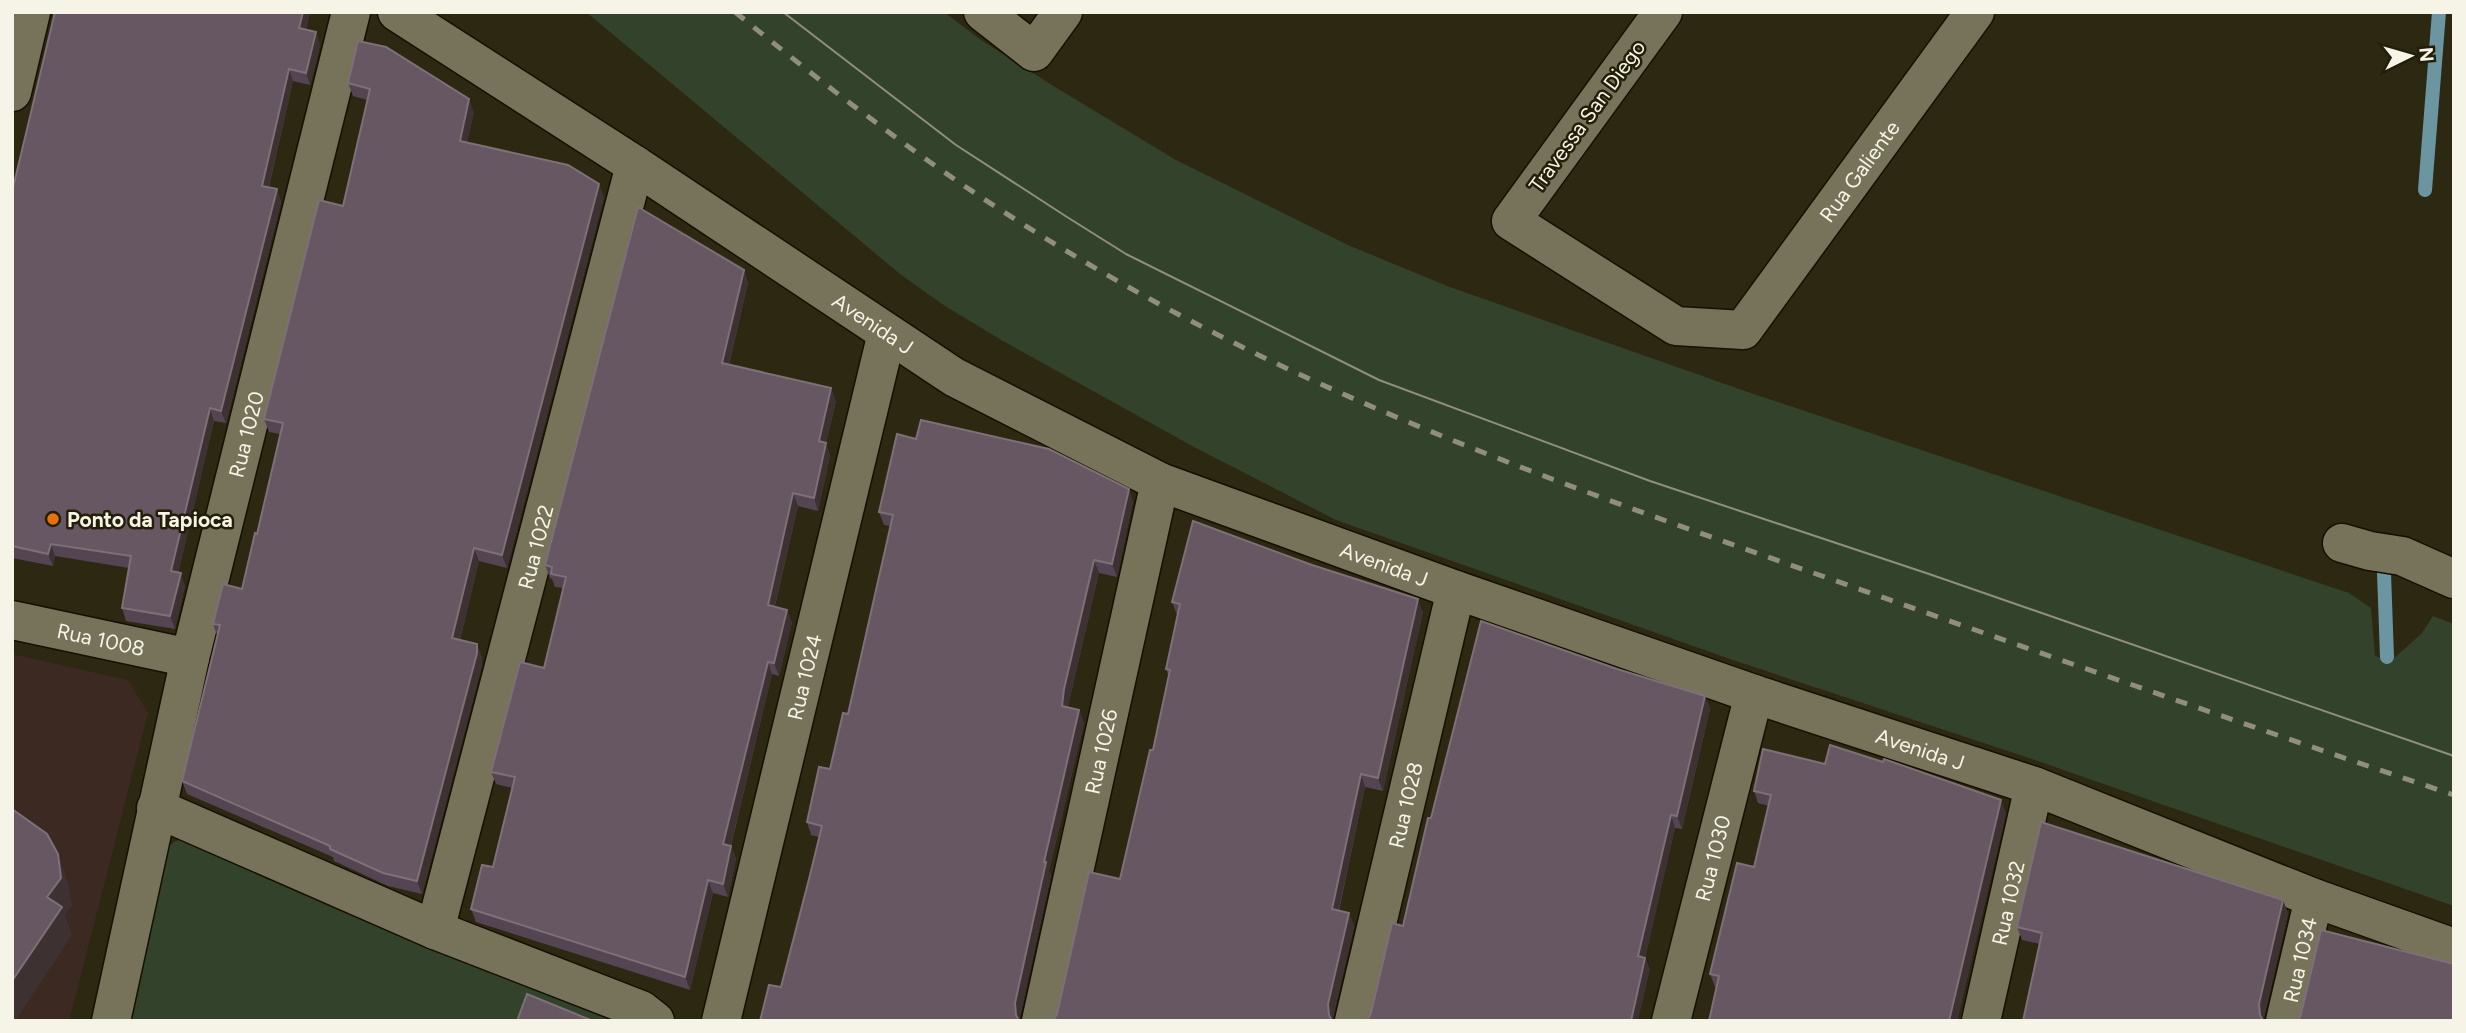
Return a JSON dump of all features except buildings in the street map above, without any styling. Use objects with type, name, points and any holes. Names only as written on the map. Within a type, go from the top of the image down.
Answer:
[{"type":"street","points":[[12,92],[31,12]]},
{"type":"street","name":"Rua 1020","points":[[110,1021],[190,658],[351,12]]},
{"type":"street","name":"Avenida J","points":[[397,12],[635,165],[954,377],[1160,482],[1456,590],[1754,694],[2034,786],[2314,898],[2454,948]]},
{"type":"street","points":[[982,12],[1034,52],[1063,12]]},
{"type":"street","name":"Travessa San Diego","points":[[1663,12],[1511,221],[1676,326],[1743,330]]},
{"type":"street","name":"Rua Galiente","points":[[1743,330],[1975,12]]},
{"type":"street","name":"Rua 1022","points":[[435,930],[635,165]]},
{"type":"street","name":"Rua 1024","points":[[720,1021],[887,333]]},
{"type":"street","name":"Rua 1026","points":[[1041,1021],[1160,482]]},
{"type":"street","points":[[2342,543],[2370,551],[2402,555],[2454,579]]},
{"type":"street","name":"Rua 1028","points":[[1353,1021],[1456,590]]},
{"type":"street","name":"Rua 1008","points":[[12,620],[190,658]]},
{"type":"street","name":"Rua 1030","points":[[1671,1021],[1754,694]]},
{"type":"street","name":"Rua 1032","points":[[1981,1021],[2034,786]]},
{"type":"street","points":[[156,807],[435,930],[641,1010],[655,1021]]},
{"type":"street","name":"Rua 1034","points":[[2285,1021],[2314,898]]},
{"type":"shaded area","points":[[12,654],[128,680],[148,713],[69,1021],[12,1021]]},
{"type":"green space","points":[[586,12],[944,12],[981,40],[1176,160],[1348,245],[1447,286],[1745,391],[2349,593],[2371,608],[2375,656],[2391,661],[2422,633],[2433,616],[2454,624],[2454,906],[2032,759],[1730,659],[1336,520],[1194,447],[945,306],[900,274]]},
{"type":"green space","points":[[188,836],[622,1021],[128,1021],[161,853],[174,842]]},
{"type":"waterway","points":[[2425,190],[2439,12]]},
{"type":"waterway","points":[[2384,573],[2387,657]]},
{"type":"tram line","points":[[783,12],[956,145],[1126,254],[1379,380],[1650,481],[1932,575],[2454,756]]},
{"type":"railway","points":[[735,12],[911,149],[1015,219],[1159,304],[1320,383],[1485,453],[1653,516],[2137,687],[2454,795]]},
{"type":"place","name":"Ponto da Tapioca","points":[[53,519]]}]
